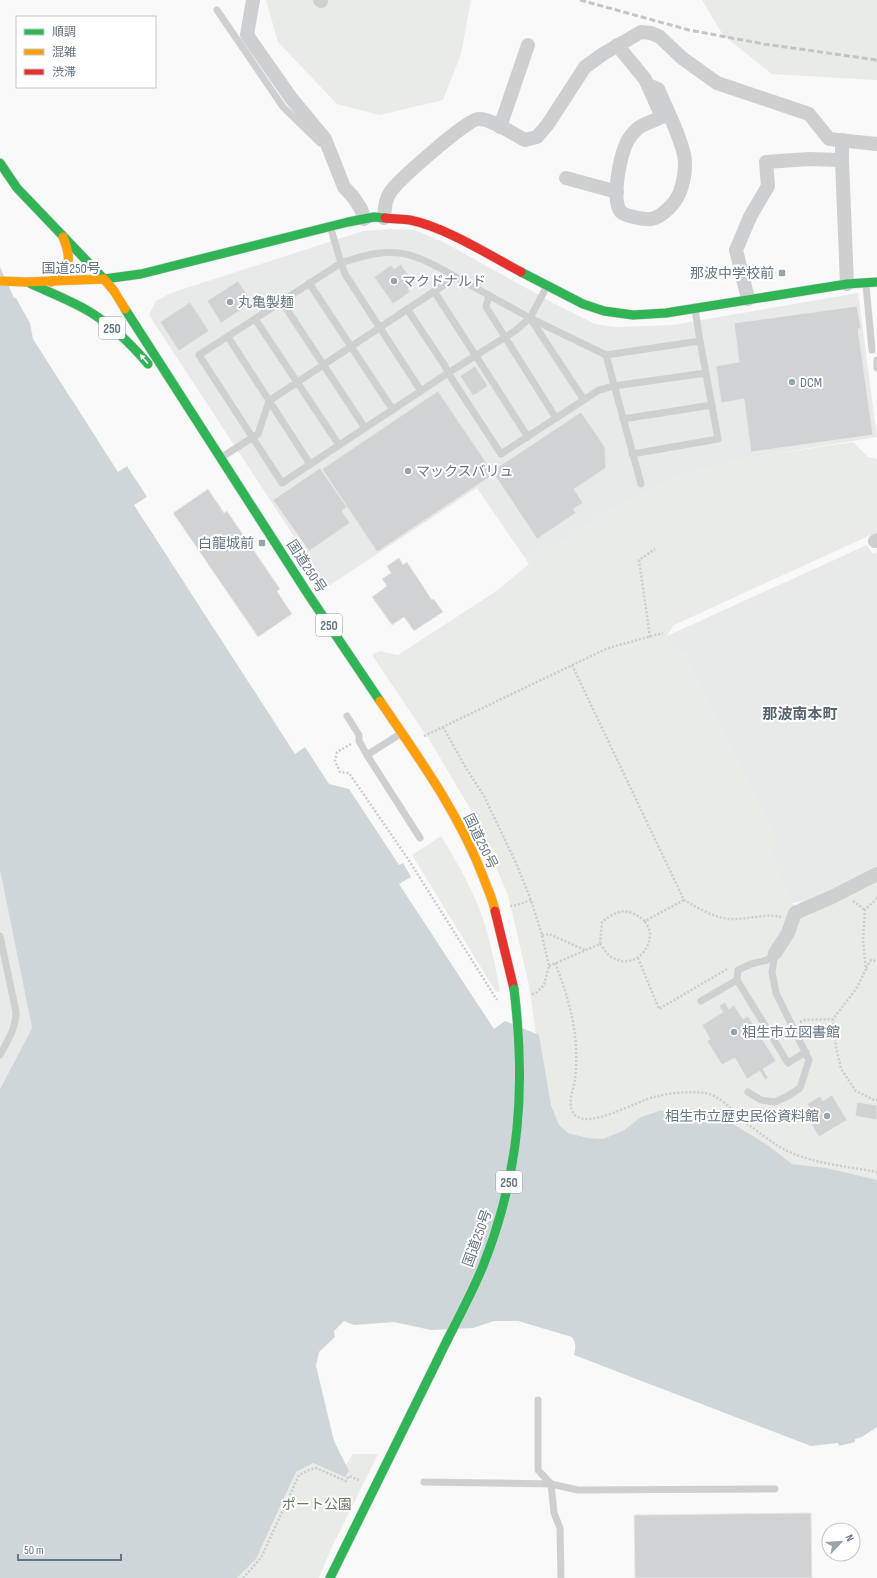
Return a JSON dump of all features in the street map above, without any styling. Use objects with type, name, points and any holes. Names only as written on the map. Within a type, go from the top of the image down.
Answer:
[{"type":"main road","points":[[0,163],[17,188],[104,279],[141,274],[330,226],[364,219],[384,218],[409,220],[444,232],[583,304],[604,312],[625,315],[645,316],[847,284],[877,282]]},
{"type":"main road","points":[[51,282],[60,276],[69,262],[70,256],[68,247],[63,236]]},
{"type":"main road","name":"国道250号","points":[[0,281],[51,282],[104,279],[123,304],[308,594],[402,733],[440,793],[474,853],[494,906],[514,989],[518,1023],[521,1085],[515,1151],[506,1197],[483,1264],[330,1578]]},
{"type":"main road","name":"250","points":[[26,282],[85,309],[98,317],[126,340],[181,397]]},
{"type":"street","points":[[253,0],[247,35],[291,98],[325,139],[344,187],[361,209],[364,219]]},
{"type":"street","points":[[384,218],[385,204],[390,192],[402,179],[463,126],[477,119],[487,119],[525,140],[537,137],[548,124],[585,68],[603,54],[641,32],[651,33],[660,37],[682,58],[718,83],[809,114],[829,139],[877,144]]},
{"type":"street","points":[[500,127],[528,45]]},
{"type":"street","points":[[618,45],[646,79],[648,85],[662,117],[638,128],[626,143],[619,168],[617,192],[618,204],[621,212],[624,215],[648,219],[661,215],[674,203],[680,192],[686,162],[680,141],[658,89],[648,85]]},
{"type":"street","points":[[842,140],[847,284]]},
{"type":"street","points":[[748,299],[736,250],[750,217],[768,186],[766,162],[808,159],[842,160]]},
{"type":"street","points":[[566,178],[617,192]]},
{"type":"street","points":[[775,953],[788,933],[796,913],[877,874]]},
{"type":"lane","points":[[217,10],[283,106],[323,145],[338,171]]},
{"type":"lane","points":[[330,226],[345,274],[421,391]]},
{"type":"lane","points":[[547,286],[530,318],[523,325],[282,483],[199,355],[341,263],[359,256],[392,251],[406,253],[432,263],[530,318],[606,355],[700,341]]},
{"type":"lane","points":[[220,458],[258,434],[269,401],[456,277]]},
{"type":"lane","points":[[866,282],[872,350]]},
{"type":"lane","points":[[309,284],[393,410]]},
{"type":"lane","points":[[434,291],[528,436]]},
{"type":"lane","points":[[489,295],[486,307],[504,338],[556,418]]},
{"type":"lane","points":[[282,302],[365,428]]},
{"type":"lane","points":[[632,454],[718,439],[695,308]]},
{"type":"lane","points":[[406,309],[502,454],[599,390],[614,386],[706,373]]},
{"type":"lane","points":[[530,318],[584,400]]},
{"type":"lane","points":[[255,319],[339,445]]},
{"type":"lane","points":[[228,337],[310,464]]},
{"type":"lane","points":[[606,355],[641,484]]},
{"type":"lane","points":[[877,360],[877,368]]},
{"type":"lane","points":[[623,419],[712,405]]},
{"type":"lane","points":[[347,716],[359,735],[359,741],[367,755],[420,838]]},
{"type":"lane","points":[[367,755],[402,733]]},
{"type":"lane","points":[[0,936],[16,1017],[14,1028],[0,1055]]},
{"type":"lane","points":[[775,953],[767,960],[751,964],[738,970],[737,980],[788,1063],[806,1052]]},
{"type":"lane","points":[[748,1092],[761,1100],[775,1102],[788,1096],[800,1088],[810,1060],[776,993],[772,972],[775,953]]},
{"type":"lane","points":[[701,1001],[737,980]]},
{"type":"lane","points":[[538,1400],[538,1470],[551,1484],[554,1513],[560,1528],[561,1578]]},
{"type":"lane","points":[[424,1482],[551,1484],[578,1490],[775,1489]]},
{"type":"path","points":[[650,637],[639,560],[654,549]]},
{"type":"path","points":[[421,739],[426,735],[608,648],[663,633]]},
{"type":"path","points":[[572,666],[684,900],[706,913],[730,919],[780,916],[792,924]]},
{"type":"path","points":[[335,761],[337,752],[359,741]]},
{"type":"path","points":[[866,969],[863,941],[865,910],[877,898]]},
{"type":"path","points":[[506,906],[517,905],[531,900]]},
{"type":"path","points":[[644,921],[684,900]]},
{"type":"path","points":[[623,911],[634,913],[644,921],[650,930],[648,946],[638,958],[623,961],[610,956],[600,944],[602,922],[613,914],[623,911]]},
{"type":"path","points":[[542,935],[549,934],[585,950]]},
{"type":"path","points":[[549,966],[600,944]]},
{"type":"path","points":[[638,958],[659,1009],[727,969],[738,970]]},
{"type":"path","points":[[877,961],[871,960],[856,989],[833,1019],[836,1047],[841,1069],[856,1091],[877,1100]]},
{"type":"path","points":[[555,964],[566,990],[576,1039],[575,1080],[570,1096],[572,1110],[577,1116],[587,1119],[603,1116],[653,1097],[693,1092],[707,1093],[723,1101],[744,1121],[776,1145],[799,1157],[877,1172]]},
{"type":"path","points":[[792,1025],[805,1020],[833,1019]]},
{"type":"path","points":[[243,1578],[261,1558],[300,1475],[316,1468],[346,1481],[349,1476],[363,1482]]},
{"type":"shaded area","points":[[390,229],[415,230],[443,242],[557,305],[595,324],[616,327],[673,325],[858,293],[877,437],[760,456],[688,473],[649,490],[607,512],[562,542],[525,558],[477,488],[327,587],[149,315],[156,301],[171,293],[363,231]]},
{"type":"shaded area","points":[[0,267],[14,298],[16,298],[30,323],[33,339],[118,472],[127,466],[147,497],[134,505],[295,754],[305,747],[329,784],[349,789],[399,865],[403,863],[411,877],[399,884],[494,1029],[505,1021],[539,1035],[551,1105],[559,1125],[568,1133],[588,1138],[603,1139],[624,1130],[641,1117],[659,1111],[680,1109],[711,1115],[733,1124],[769,1146],[792,1164],[827,1168],[877,1180],[877,1427],[862,1437],[855,1439],[855,1442],[839,1446],[838,1443],[811,1446],[574,1355],[575,1345],[572,1337],[518,1321],[494,1321],[473,1328],[431,1330],[394,1322],[354,1325],[344,1321],[334,1331],[335,1337],[319,1352],[316,1366],[334,1441],[349,1471],[345,1477],[313,1463],[296,1472],[256,1559],[237,1578],[0,1578],[0,1089],[32,1028],[0,870]]},
{"type":"shaded area","points":[[867,545],[873,554],[877,552],[877,866],[854,882],[816,900],[791,903],[769,850],[775,841],[685,654],[668,645],[667,636]]},
{"type":"shaded area","points":[[0,870],[32,1028],[0,1089]]},
{"type":"green space","points":[[266,0],[471,0],[461,54],[443,100],[380,115],[337,104],[278,42]]},
{"type":"green space","points":[[702,0],[877,0],[877,80],[772,74],[723,35]]},
{"type":"green space","points":[[853,442],[868,457],[877,459],[877,532],[674,625],[667,636],[668,645],[685,654],[775,841],[769,850],[791,903],[811,913],[877,878],[877,1180],[827,1168],[792,1164],[769,1146],[711,1115],[680,1109],[659,1111],[641,1117],[624,1130],[603,1139],[588,1138],[568,1133],[559,1125],[551,1105],[539,1036],[536,1035],[529,985],[508,895],[471,810],[430,741],[372,655],[380,651],[398,655],[495,592],[529,564],[525,558],[562,542],[607,512],[649,490],[688,473],[760,456]]},
{"type":"green space","points":[[441,836],[466,879],[481,913],[500,991],[496,992],[412,855]]},
{"type":"green space","name":"ポート公園","points":[[353,1454],[378,1454],[331,1549],[319,1578],[237,1578],[256,1559],[296,1472],[313,1463],[345,1476],[349,1471],[346,1465]]},
{"type":"building","name":"マクドナルド","points":[[401,264],[414,284],[408,289],[410,292],[393,304],[374,277],[391,265],[394,269]]},
{"type":"building","name":"丸亀製麺","points":[[238,281],[252,303],[221,323],[207,301]]},
{"type":"building","points":[[190,302],[209,331],[179,351],[160,322]]},
{"type":"building","name":"DCM","points":[[857,306],[861,329],[858,329],[873,435],[751,452],[744,399],[721,403],[716,366],[739,362],[734,323]]},
{"type":"building","points":[[475,366],[488,386],[473,396],[460,376]]},
{"type":"building","name":"マックスバリュ","points":[[438,391],[494,474],[377,552],[322,469]]},
{"type":"building","points":[[581,412],[605,447],[606,468],[574,489],[583,503],[573,509],[576,513],[537,539],[492,471]]},
{"type":"building","points":[[320,468],[347,507],[342,511],[350,523],[309,551],[273,500]]},
{"type":"building","points":[[208,489],[224,513],[227,511],[280,589],[277,591],[292,614],[258,637],[173,513]]},
{"type":"building","points":[[399,558],[403,565],[407,562],[432,600],[434,599],[443,612],[414,631],[404,617],[392,625],[372,597],[387,586],[382,579],[391,573],[387,566]]},
{"type":"building","points":[[725,1002],[729,1009],[734,1005],[743,1019],[748,1016],[776,1061],[763,1069],[768,1078],[765,1080],[760,1071],[747,1079],[735,1058],[722,1065],[707,1041],[710,1039],[702,1025],[723,1012],[719,1006]]},
{"type":"building","points":[[832,1095],[847,1120],[819,1137],[804,1112],[810,1108],[807,1104],[820,1096],[823,1101]]},
{"type":"building","points":[[857,1102],[877,1105],[877,1120],[855,1116]]},
{"type":"building","points":[[811,1513],[812,1578],[635,1578],[634,1515]]},
{"type":"railway","points":[[580,0],[689,30],[764,44],[877,60]]},
{"type":"traffic: fast","points":[[0,163],[17,188],[104,279],[141,274],[348,222],[374,217],[385,218]]},
{"type":"traffic: fast","points":[[521,272],[583,304],[604,311],[633,315],[666,313],[847,284],[877,282]]},
{"type":"traffic: fast","points":[[31,284],[76,304],[98,317],[135,349],[148,364]]},
{"type":"traffic: fast","points":[[125,309],[308,594],[380,701]]},
{"type":"traffic: fast","points":[[437,1361],[483,1266],[505,1197],[517,1129],[519,1095],[518,1025],[514,989]]},
{"type":"traffic: fast","points":[[330,1578],[437,1361]]},
{"type":"traffic: slow","points":[[51,282],[63,272],[68,262],[68,251],[63,237]]},
{"type":"traffic: slow","points":[[0,281],[26,282],[104,279],[114,291],[125,309]]},
{"type":"traffic: slow","points":[[380,701],[424,765],[451,810],[474,855],[495,911]]},
{"type":"traffic: jam","points":[[385,218],[410,220],[438,229],[467,242],[521,272]]},
{"type":"traffic: jam","points":[[495,911],[514,989]]},
{"type":"place","name":"那波中学校前","points":[[782,273]]},
{"type":"place","name":"マクドナルド","points":[[394,281]]},
{"type":"place","name":"丸亀製麺","points":[[230,302]]},
{"type":"place","name":"DCM","points":[[792,382]]},
{"type":"place","name":"マックスバリュ","points":[[408,471]]},
{"type":"place","name":"白龍城前","points":[[262,543]]},
{"type":"place","name":"相生市立図書館","points":[[734,1032]]},
{"type":"place","name":"相生市立歴史民俗資料館","points":[[827,1116]]},
{"type":"district","name":"那波南本町","points":[[800,714]]}]
